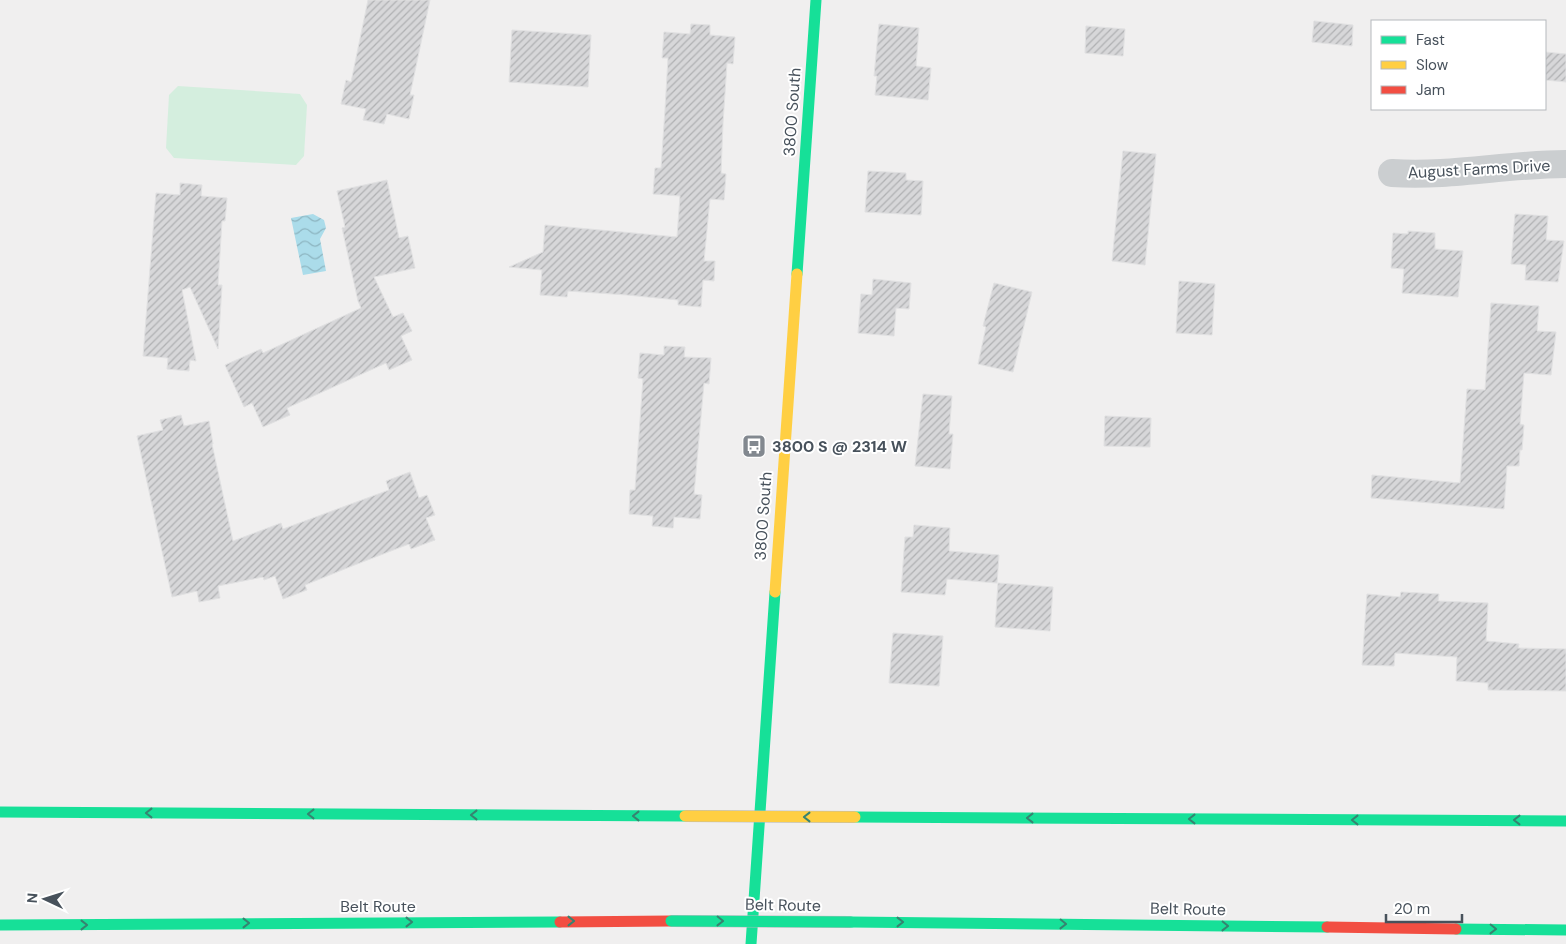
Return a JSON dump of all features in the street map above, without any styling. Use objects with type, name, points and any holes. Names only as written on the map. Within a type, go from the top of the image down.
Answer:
[{"type":"main road","name":"3800 South","points":[[751,944],[816,0]]},
{"type":"main road","points":[[0,812],[1566,821]]},
{"type":"main road","name":"Belt Route","points":[[0,925],[671,920],[1566,930]]},
{"type":"street","name":"August Farms Drive","points":[[1392,173],[1446,173],[1526,164],[1566,164]]},
{"type":"green space","points":[[178,86],[300,94],[307,105],[304,156],[296,165],[174,158],[166,148],[169,95]]},
{"type":"water","points":[[313,214],[324,220],[326,228],[320,239],[326,271],[303,275],[291,218]]},
{"type":"building","points":[[368,0],[430,0],[410,95],[414,95],[409,119],[387,114],[384,124],[363,120],[366,109],[341,104],[346,80],[351,82]]},
{"type":"building","points":[[1314,21],[1353,25],[1352,46],[1312,42]]},
{"type":"building","points":[[691,24],[710,25],[710,35],[735,37],[733,64],[727,63],[721,173],[726,174],[724,200],[710,199],[704,261],[715,261],[714,281],[703,280],[701,307],[678,305],[678,300],[627,295],[568,291],[567,297],[540,295],[542,270],[509,267],[543,252],[545,225],[677,237],[680,196],[653,194],[655,168],[661,168],[665,110],[668,58],[662,58],[664,32],[690,34]]},
{"type":"building","points":[[879,24],[919,28],[916,66],[931,68],[928,100],[875,95],[877,76],[874,76]]},
{"type":"building","points":[[1086,26],[1125,29],[1123,56],[1085,53]]},
{"type":"building","points":[[512,30],[591,35],[588,87],[509,82]]},
{"type":"building","points":[[1546,52],[1566,54],[1566,82],[1546,80]]},
{"type":"building","points":[[1123,151],[1156,154],[1145,265],[1112,261]]},
{"type":"building","points":[[868,171],[906,173],[906,180],[923,181],[921,215],[865,212]]},
{"type":"building","points":[[387,180],[399,238],[408,236],[415,268],[374,277],[393,317],[403,313],[412,331],[401,336],[412,360],[389,370],[386,363],[287,408],[290,415],[263,427],[252,403],[244,407],[225,365],[261,349],[263,353],[361,308],[342,228],[345,227],[337,191]]},
{"type":"building","points":[[180,183],[202,185],[201,196],[227,198],[225,221],[222,221],[218,285],[222,285],[218,349],[190,287],[182,290],[196,361],[190,360],[189,371],[167,369],[168,358],[143,356],[156,193],[180,195]]},
{"type":"building","points":[[1515,214],[1548,216],[1546,240],[1564,241],[1558,282],[1525,280],[1526,265],[1511,264]]},
{"type":"building","points":[[1408,231],[1435,233],[1435,249],[1463,251],[1458,297],[1402,293],[1404,269],[1391,268],[1393,233],[1408,234]]},
{"type":"building","points":[[873,279],[911,283],[909,309],[896,308],[894,336],[858,333],[861,294],[872,295]]},
{"type":"building","points":[[1179,281],[1215,284],[1212,335],[1176,333]]},
{"type":"building","points":[[994,283],[1032,292],[1013,372],[978,364],[986,327],[983,326]]},
{"type":"building","points":[[1491,303],[1539,306],[1537,331],[1556,332],[1551,375],[1524,373],[1520,424],[1524,425],[1522,450],[1520,450],[1519,466],[1507,466],[1504,509],[1371,498],[1372,475],[1460,483],[1467,389],[1485,390]]},
{"type":"building","points":[[664,346],[685,347],[684,357],[711,358],[709,384],[704,383],[694,494],[702,495],[700,519],[674,517],[673,528],[652,526],[653,516],[629,514],[630,490],[635,490],[643,379],[638,378],[640,353],[664,355]]},
{"type":"building","points":[[923,394],[952,396],[949,434],[953,434],[950,469],[915,466]]},
{"type":"building","points":[[181,415],[184,426],[209,421],[212,444],[233,541],[281,523],[283,529],[389,490],[386,481],[410,472],[419,498],[427,495],[435,515],[426,518],[435,540],[411,549],[409,544],[352,566],[305,585],[307,590],[283,599],[275,576],[264,580],[263,577],[218,586],[220,598],[199,602],[197,591],[172,597],[137,436],[163,430],[160,420]]},
{"type":"building","points":[[1105,416],[1151,418],[1150,447],[1104,446]]},
{"type":"building","points":[[914,525],[950,528],[949,551],[999,555],[997,583],[947,579],[945,595],[901,592],[905,537],[913,537]]},
{"type":"building","points":[[998,583],[1053,587],[1050,631],[995,627]]},
{"type":"building","points":[[1401,592],[1439,594],[1438,601],[1488,603],[1486,641],[1519,644],[1518,648],[1566,649],[1566,691],[1488,690],[1488,683],[1456,681],[1457,657],[1395,653],[1394,666],[1362,665],[1367,594],[1400,597]]},
{"type":"building","points":[[893,633],[943,636],[939,686],[889,683]]},
{"type":"traffic: fast","points":[[797,274],[816,0]]},
{"type":"traffic: fast","points":[[751,944],[775,592]]},
{"type":"traffic: fast","points":[[0,812],[685,816]]},
{"type":"traffic: fast","points":[[855,817],[1566,821]]},
{"type":"traffic: fast","points":[[671,921],[851,922]]},
{"type":"traffic: fast","points":[[0,925],[560,922]]},
{"type":"traffic: fast","points":[[851,922],[1327,927]]},
{"type":"traffic: fast","points":[[1456,929],[1566,930]]},
{"type":"traffic: slow","points":[[775,592],[797,274]]},
{"type":"traffic: slow","points":[[685,816],[855,817]]},
{"type":"traffic: jam","points":[[560,922],[671,921]]},
{"type":"traffic: jam","points":[[1327,927],[1456,929]]},
{"type":"place","name":"3800 S @ 2314 W","points":[[754,446]]}]
